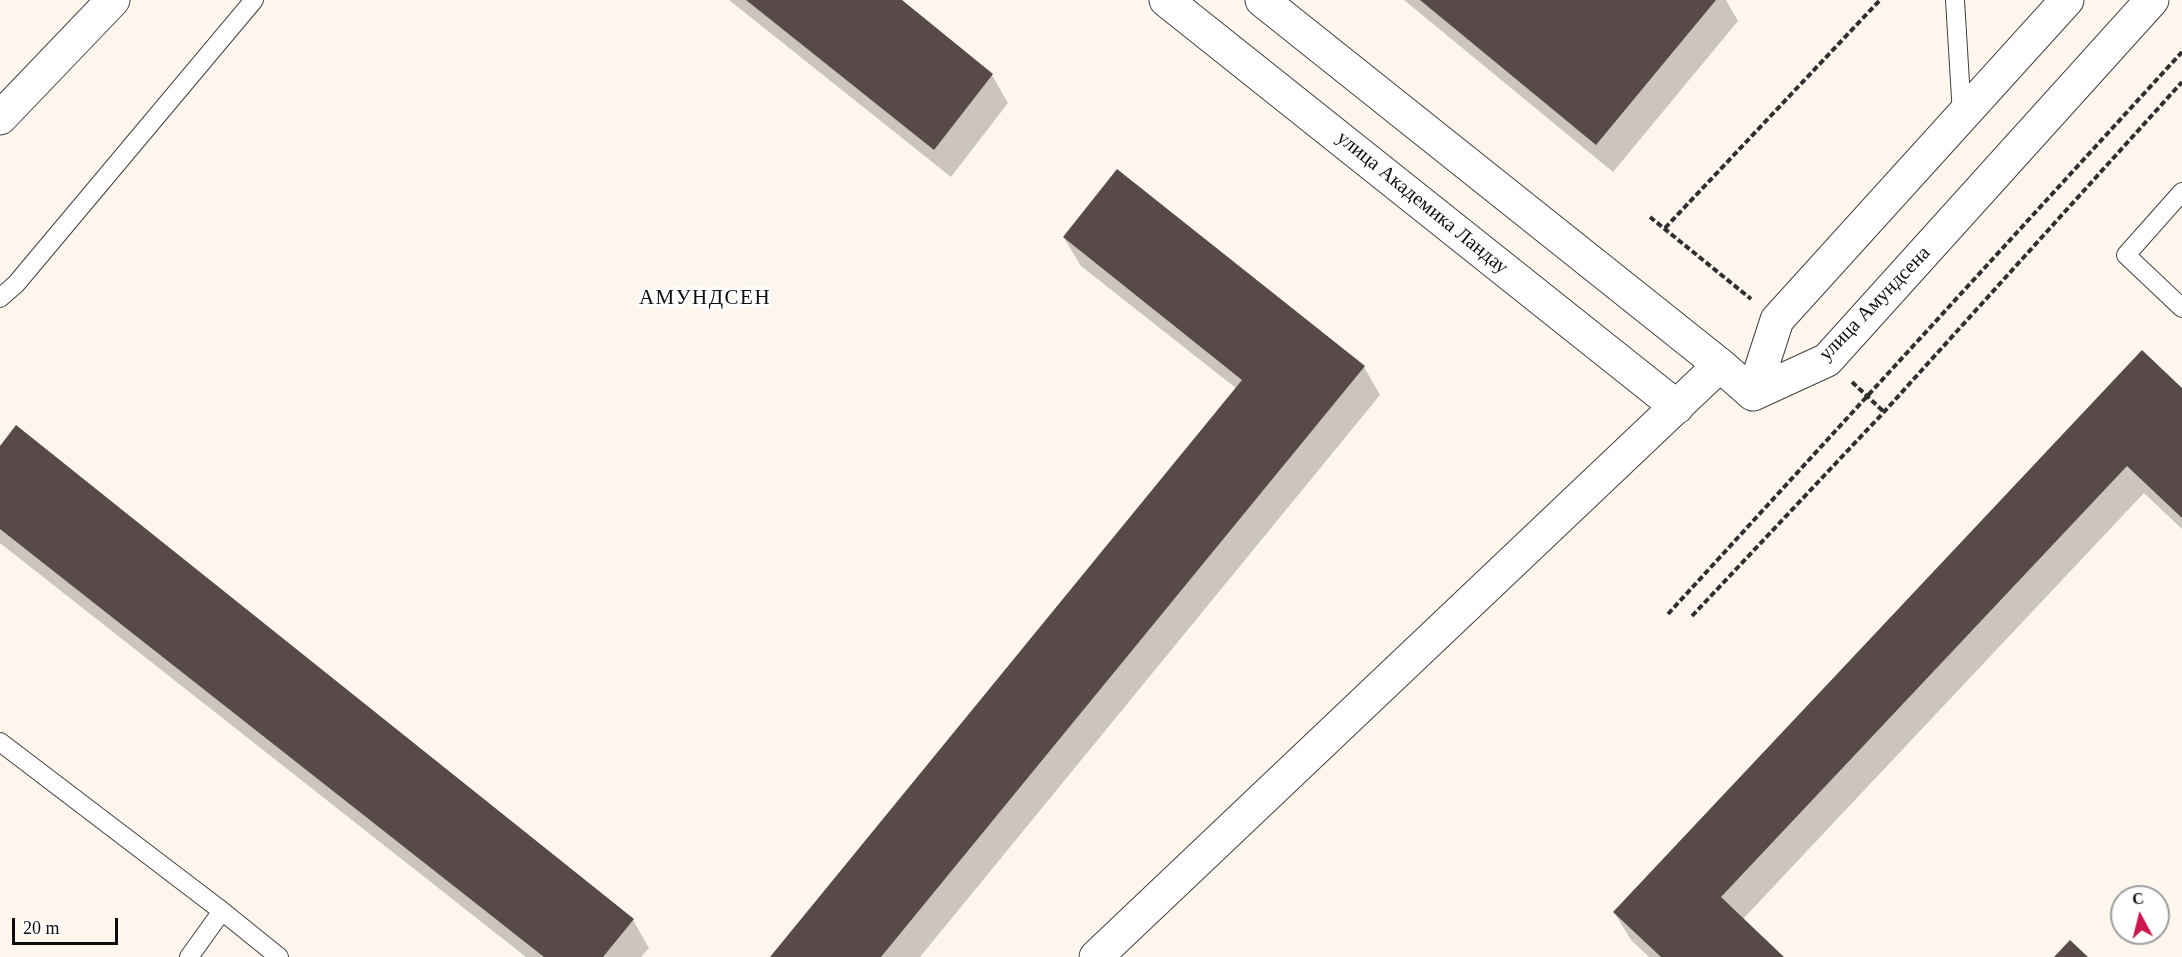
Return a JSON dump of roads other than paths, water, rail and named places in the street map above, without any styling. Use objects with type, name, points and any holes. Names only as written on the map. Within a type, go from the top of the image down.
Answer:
[{"type":"street","points":[[0,118],[113,0]]},
{"type":"street","name":"улица Академика Ландау","points":[[1166,0],[1677,406]]},
{"type":"street","points":[[1263,0],[1720,365],[1753,394],[1777,320],[2067,0]]},
{"type":"street","name":"улица Амундсена","points":[[1753,394],[1827,360],[2152,0]]},
{"type":"street","points":[[1096,957],[1720,365]]},
{"type":"lane","points":[[0,297],[16,284],[254,0]]},
{"type":"lane","points":[[1955,0],[1962,116]]},
{"type":"lane","points":[[2182,192],[2126,255],[2182,308]]},
{"type":"lane","points":[[0,742],[279,957]]},
{"type":"lane","points":[[189,957],[222,911]]},
{"type":"district","name":"АМУНДСЕН","points":[[705,298]]}]
